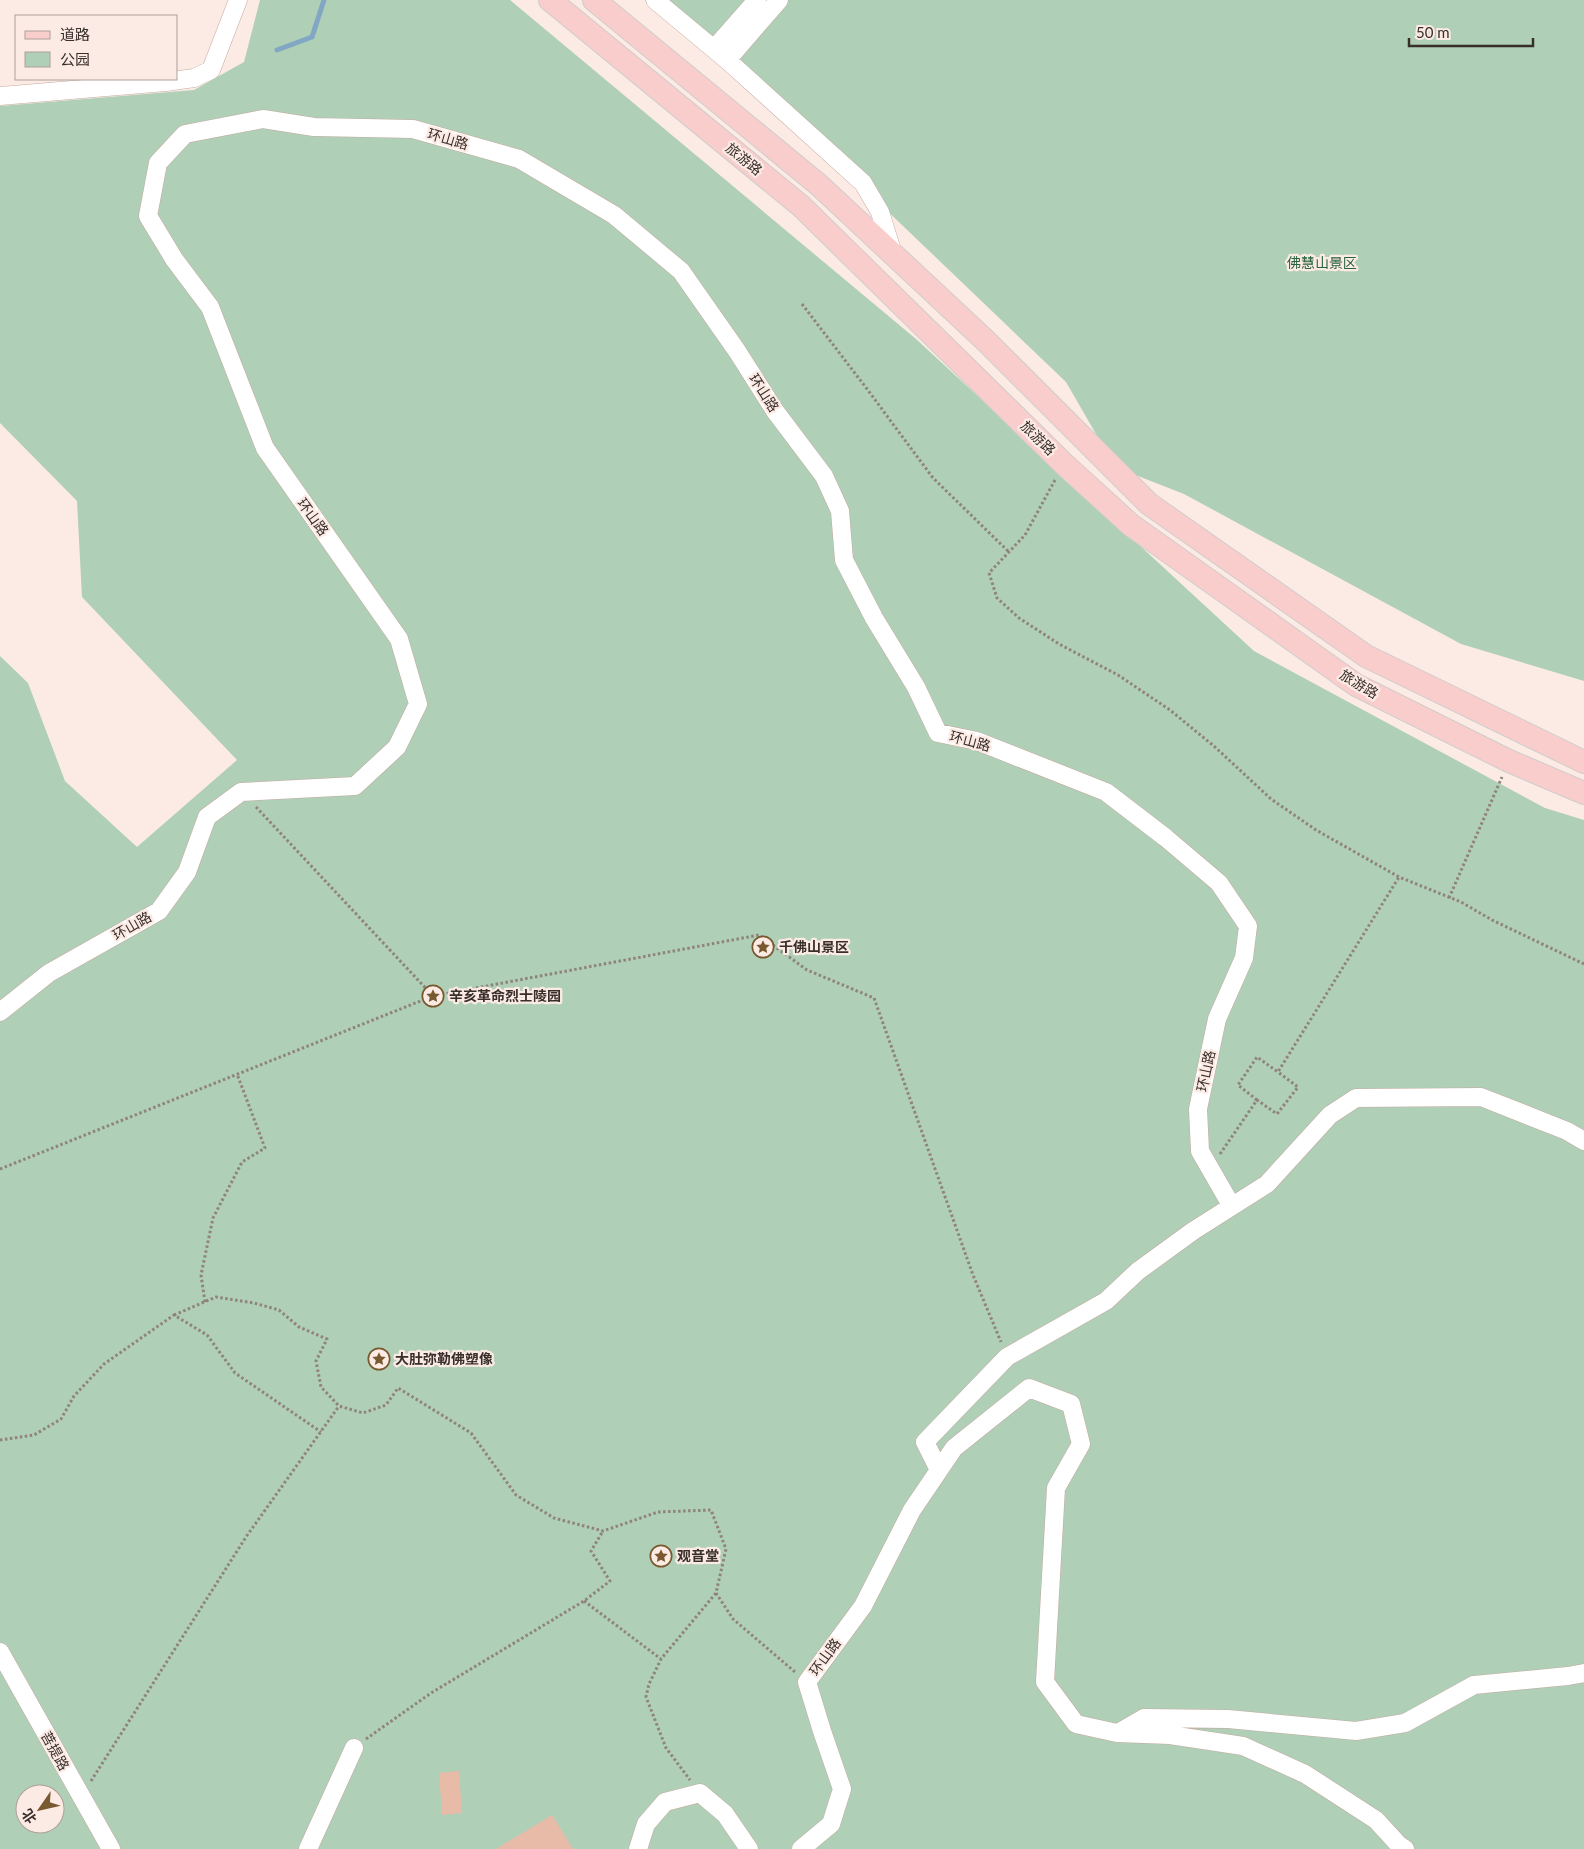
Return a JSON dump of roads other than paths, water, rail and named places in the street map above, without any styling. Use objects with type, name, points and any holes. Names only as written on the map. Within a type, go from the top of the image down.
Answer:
[{"type":"main road","name":"旅游路","points":[[550,0],[801,206],[1064,464],[1131,525],[1356,685],[1509,760],[1584,793]]},
{"type":"main road","name":"旅游路","points":[[594,0],[819,185],[987,342],[1149,504],[1366,656],[1584,762]]},
{"type":"street","points":[[0,96],[194,78],[211,70],[238,0]]},
{"type":"street","points":[[655,0],[720,55],[863,183],[880,212],[893,254]]},
{"type":"street","points":[[720,55],[757,0]]},
{"type":"street","points":[[720,55],[779,0]]},
{"type":"street","name":"环山路","points":[[0,1012],[49,973],[159,911],[187,872],[207,818],[242,792],[356,786],[398,747],[418,704],[399,639],[265,448],[210,307],[174,259],[148,216],[158,163],[184,134],[263,119],[314,127],[413,129],[519,159],[614,215],[681,271],[737,351],[775,411],[824,476],[840,511],[844,560],[874,618],[916,688],[938,733],[978,741],[1106,792],[1166,838],[1219,883],[1248,926],[1244,958],[1217,1019],[1198,1109],[1200,1152],[1231,1206]]},
{"type":"street","points":[[939,1470],[925,1442],[1007,1357],[1106,1301],[1138,1271],[1231,1206],[1268,1184],[1330,1115],[1356,1098],[1481,1097],[1567,1131],[1584,1141]]},
{"type":"street","name":"环山路","points":[[802,1849],[831,1824],[842,1790],[807,1682],[862,1606],[912,1510],[954,1448],[1029,1388],[1072,1404],[1081,1444],[1056,1488],[1045,1682],[1076,1724],[1117,1733]]},
{"type":"street","name":"菩提路","points":[[0,1652],[111,1849]]},
{"type":"street","points":[[1117,1733],[1144,1718],[1228,1719],[1356,1730],[1405,1723],[1474,1685],[1584,1673]]},
{"type":"street","points":[[1117,1733],[1170,1735],[1243,1746],[1305,1774],[1376,1820],[1405,1849]]},
{"type":"street","points":[[308,1849],[354,1748]]},
{"type":"street","points":[[638,1849],[646,1824],[666,1802],[700,1794],[725,1814],[749,1849]]},
{"type":"waterway","points":[[277,50],[312,37],[324,0]]},
{"type":"place","name":"千佛山景区","points":[[763,947]]},
{"type":"place","name":"辛亥革命烈士陵园","points":[[433,996]]},
{"type":"place","name":"大肚弥勒佛塑像","points":[[379,1359]]},
{"type":"place","name":"观音堂","points":[[661,1556]]},
{"type":"park label","name":"佛慧山景区","points":[[1322,263]]}]
